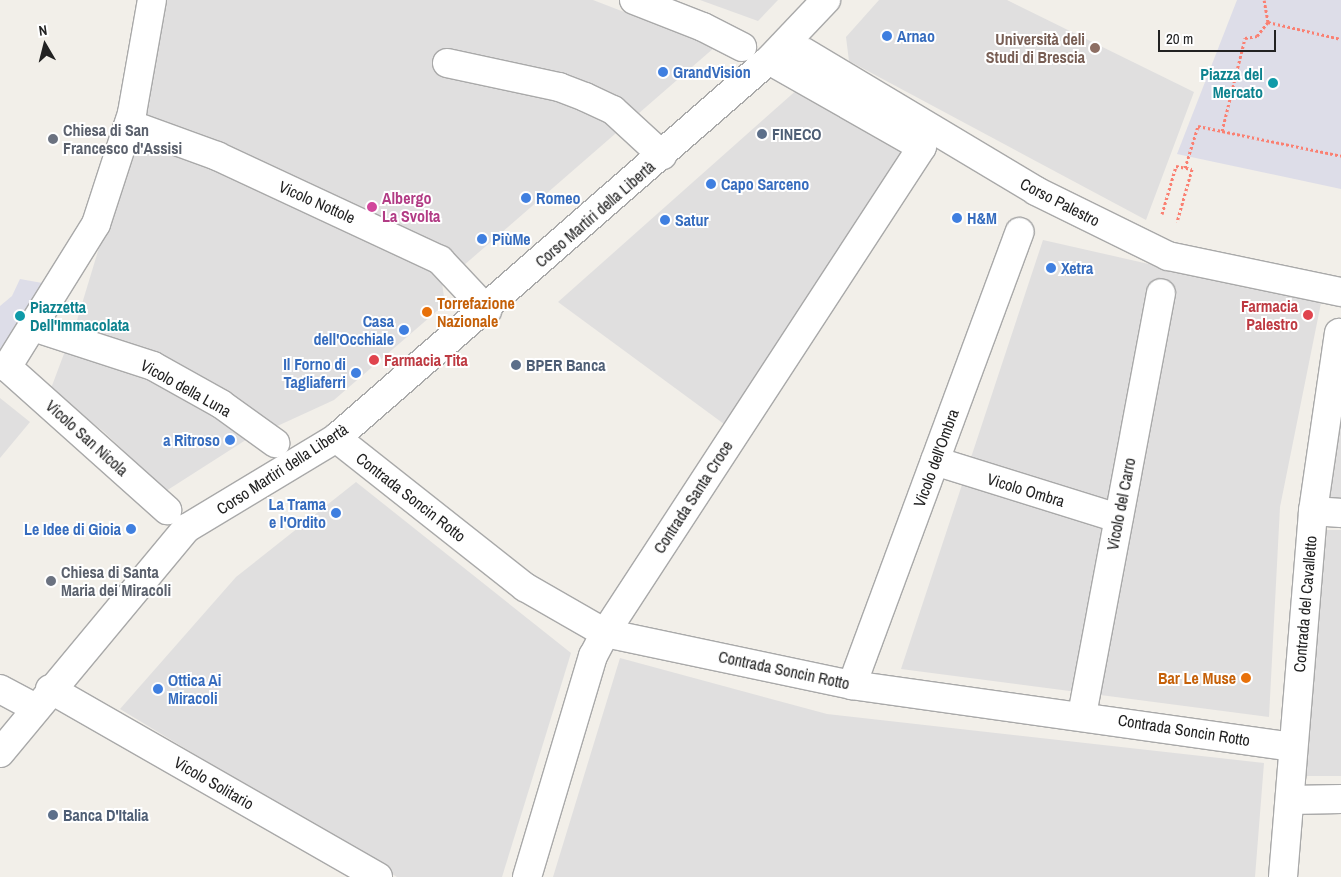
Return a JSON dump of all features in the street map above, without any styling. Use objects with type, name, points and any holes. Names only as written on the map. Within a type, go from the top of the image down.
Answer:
[{"type":"street","points":[[4,367],[33,327],[96,224],[129,124],[152,0]]},
{"type":"street","points":[[634,0],[703,26],[742,47]]},
{"type":"street","name":"Corso Martiri della Libertà","points":[[0,753],[43,698],[187,528],[336,438],[487,310],[769,60],[826,0]]},
{"type":"street","name":"Corso Palestro","points":[[804,52],[1036,191],[1160,252],[1341,292]]},
{"type":"street","name":"Contrada Santa Croce","points":[[527,877],[593,656],[605,633],[922,147],[769,60]]},
{"type":"street","name":"Corso Martiri della Libertà","points":[[447,63],[559,88],[585,97],[613,110],[662,155]]},
{"type":"street","name":"Vicolo Nottole","points":[[129,124],[217,156],[440,260],[487,310]]},
{"type":"street","name":"Vicolo dell'Ombra","points":[[852,685],[1020,232]]},
{"type":"street","name":"Vicolo del Carro","points":[[1082,715],[1161,293]]},
{"type":"street","name":"Vicolo della Luna","points":[[33,327],[153,366],[221,404],[275,443]]},
{"type":"street","name":"Contrada del Cavalletto","points":[[1283,877],[1313,511],[1339,333]]},
{"type":"street","name":"Vicolo San Nicola","points":[[4,367],[167,510]]},
{"type":"street","name":"Contrada Soncin Rotto","points":[[336,438],[525,587],[605,633],[852,685],[1082,715],[1293,747]]},
{"type":"street","name":"Vicolo Ombra","points":[[935,462],[1118,518]]},
{"type":"street","points":[[1313,511],[1341,513]]},
{"type":"street","name":"Vicolo Solitario","points":[[0,689],[43,698],[378,877]]},
{"type":"street","points":[[1290,800],[1341,799]]},
{"type":"path","points":[[1222,131],[1245,38],[1257,36],[1268,22],[1264,0]]},
{"type":"path","points":[[1268,22],[1341,39]]},
{"type":"path","points":[[1185,168],[1198,126],[1341,156]]},
{"type":"path","points":[[1176,166],[1192,169],[1160,252],[1176,166]]},
{"type":"shaded area","points":[[158,0],[593,0],[715,47],[463,266],[138,120]]},
{"type":"shaded area","points":[[700,0],[778,0],[758,21]]},
{"type":"shaded area","points":[[879,0],[1007,0],[1194,92],[1146,220],[849,61],[846,37]]},
{"type":"shaded area","name":"Piazza del Mercato","points":[[1237,0],[1341,0],[1341,189],[1177,154]]},
{"type":"shaded area","points":[[799,88],[904,150],[724,424],[558,302]]},
{"type":"shaded area","points":[[134,132],[440,269],[445,304],[334,400],[273,428],[75,327]]},
{"type":"shaded area","points":[[1043,240],[1321,303],[1280,507],[1269,717],[901,669]]},
{"type":"shaded area","name":"Piazzetta Dell'Immacolata","points":[[20,279],[59,286],[0,366],[0,306],[12,296]]},
{"type":"shaded area","points":[[65,351],[147,373],[252,436],[166,491],[103,431],[50,391]]},
{"type":"shaded area","points":[[0,398],[30,422],[0,458]]},
{"type":"shaded area","points":[[1341,411],[1341,503],[1327,502]]},
{"type":"shaded area","points":[[356,482],[571,653],[502,877],[397,877],[120,709],[236,577]]},
{"type":"shaded area","points":[[1324,530],[1341,530],[1341,776],[1306,776]]},
{"type":"shaded area","points":[[620,658],[827,714],[1264,763],[1255,877],[553,877]]},
{"type":"place","name":"Arnao","points":[[887,36]]},
{"type":"place","name":"Università deli Studi di Brescia","points":[[1095,48]]},
{"type":"place","name":"GrandVision","points":[[663,72]]},
{"type":"place","name":"Piazza del Mercato","points":[[1273,83]]},
{"type":"place","name":"FINECO","points":[[762,134]]},
{"type":"place","name":"Chiesa di San Francesco d'Assisi","points":[[53,139]]},
{"type":"place","name":"Capo Sarceno","points":[[711,184]]},
{"type":"place","name":"Romeo","points":[[526,198]]},
{"type":"place","name":"Albergo La Svolta","points":[[372,207]]},
{"type":"place","name":"H&M","points":[[957,218]]},
{"type":"place","name":"Satur","points":[[665,220]]},
{"type":"place","name":"PiùMe","points":[[482,239]]},
{"type":"place","name":"Xetra","points":[[1051,268]]},
{"type":"place","name":"Torrefazione Nazionale","points":[[427,312]]},
{"type":"place","name":"Farmacia Palestro","points":[[1308,315]]},
{"type":"place","name":"Piazzetta Dell'Immacolata","points":[[20,316]]},
{"type":"place","name":"Casa dell'Occhiale","points":[[404,330]]},
{"type":"place","name":"Farmacia Tita","points":[[374,360]]},
{"type":"place","name":"BPER Banca","points":[[516,365]]},
{"type":"place","name":"Il Forno di Tagliaferri","points":[[356,373]]},
{"type":"place","name":"a Ritroso","points":[[230,440]]},
{"type":"place","name":"La Trama e l'Ordito","points":[[336,513]]},
{"type":"place","name":"Le Idee di Gioia","points":[[131,529]]},
{"type":"place","name":"Chiesa di Santa Maria dei Miracoli","points":[[51,581]]},
{"type":"place","name":"Bar Le Muse","points":[[1246,678]]},
{"type":"place","name":"Ottica Ai Miracoli","points":[[158,689]]},
{"type":"place","name":"Banca D'Italia","points":[[53,815]]}]
